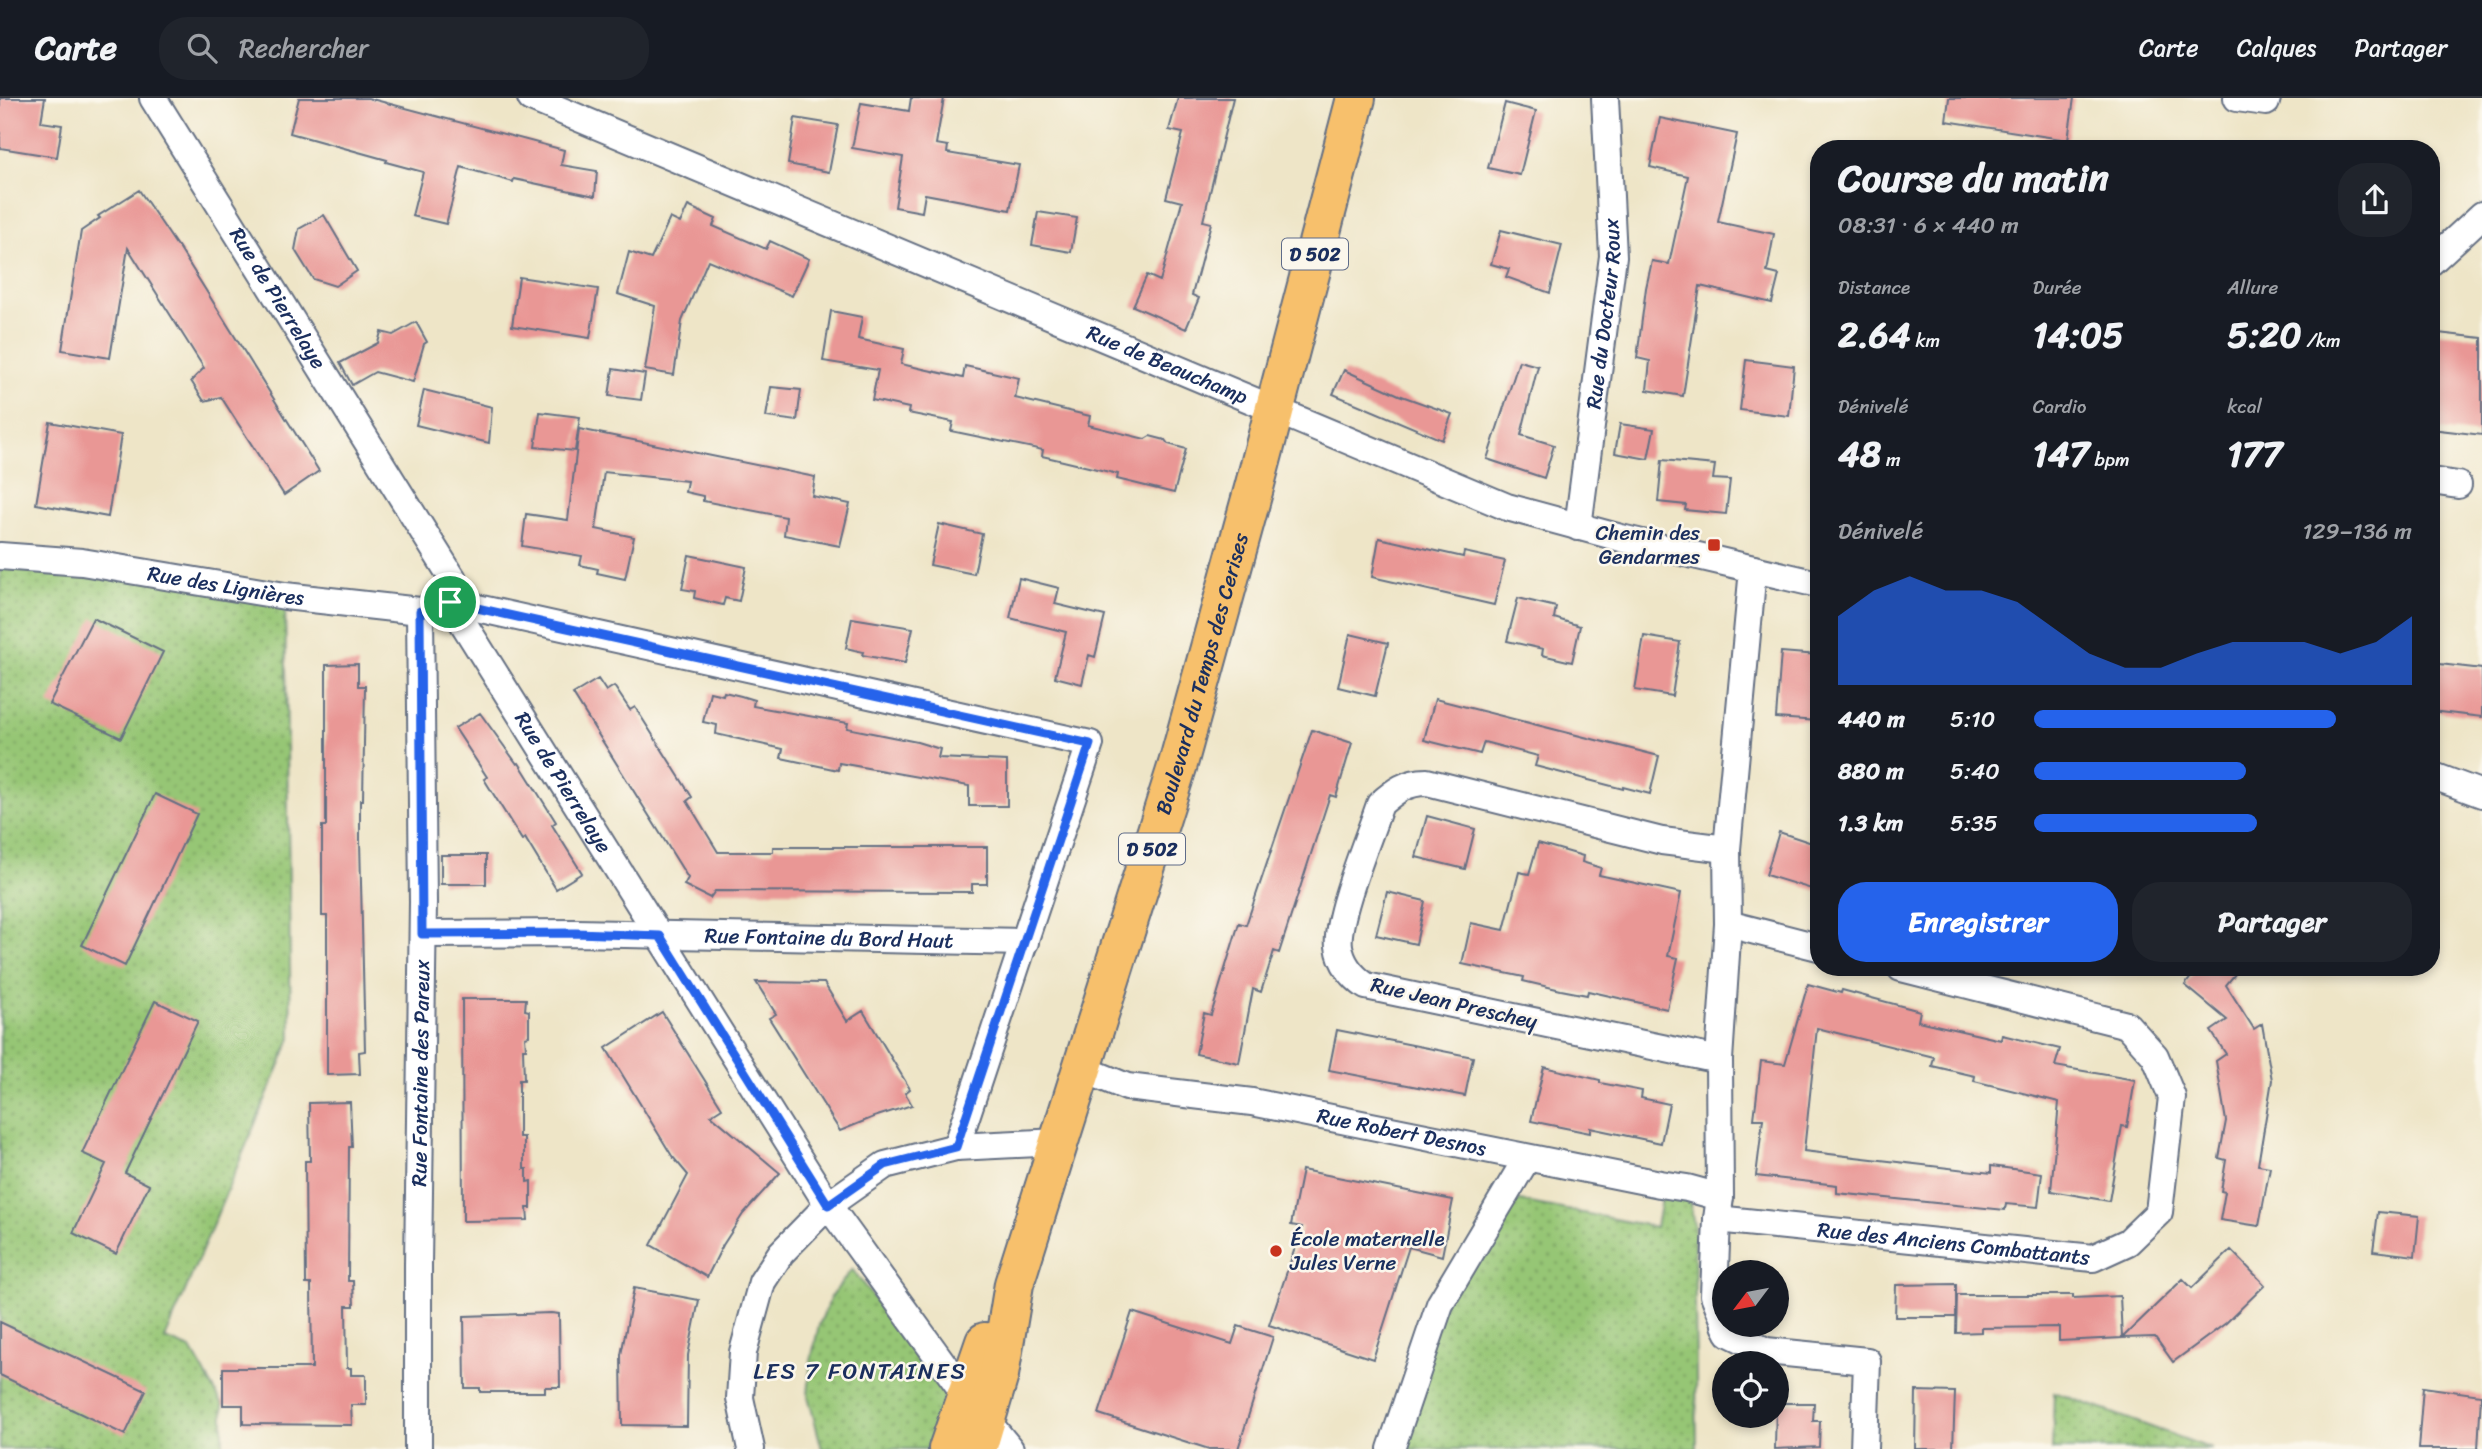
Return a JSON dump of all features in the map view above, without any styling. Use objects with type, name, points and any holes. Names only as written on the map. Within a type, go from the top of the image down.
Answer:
[{"type":"main road","name":"Boulevard du Temps des Cerises","points":[[948,1449],[985,1428],[980,1350],[1014,1284],[1178,764],[1254,488],[1356,98]]},
{"type":"street","name":"Rue de Pierrelaye","points":[[153,98],[453,579],[450,602],[828,1205],[985,1428]]},
{"type":"street","name":"Rue de Beauchamp","points":[[531,98],[1507,507],[1578,527],[1810,582]]},
{"type":"street","name":"Rue du Docteur Roux","points":[[1578,527],[1613,256],[1605,98]]},
{"type":"street","points":[[2237,98],[2266,102],[2267,98]]},
{"type":"street","points":[[2440,254],[2482,215]]},
{"type":"street","points":[[2440,482],[2458,485]]},
{"type":"street","name":"Rue des Lignières","points":[[0,556],[82,562],[285,596],[420,611],[450,602]]},
{"type":"street","points":[[1716,1260],[1719,1060],[1728,924],[1727,849],[1753,569]]},
{"type":"street","points":[[450,602],[1090,744],[956,1147]]},
{"type":"street","name":"Rue Fontaine des Pareux","points":[[418,1449],[422,934],[420,611]]},
{"type":"street","points":[[2440,778],[2482,794]]},
{"type":"street","name":"Rue Jean Preschey","points":[[1719,1060],[1366,986],[1354,978],[1339,947],[1340,925],[1380,804],[1396,790],[1412,782],[1427,782],[1662,841],[1727,849]]},
{"type":"street","points":[[1728,924],[1810,945]]},
{"type":"street","name":"Rue Fontaine du Bord Haut","points":[[422,934],[576,933],[1026,942]]},
{"type":"street","name":"Rue des Anciens Combattants","points":[[1718,1208],[2092,1258],[2128,1242],[2158,1212],[2172,1097],[2155,1056],[2127,1025],[1933,976]]},
{"type":"street","name":"Rue Robert Desnos","points":[[1083,1069],[1127,1087],[1252,1102],[1686,1188],[1718,1208]]},
{"type":"street","points":[[751,1449],[740,1398],[743,1352],[762,1282],[781,1254],[828,1205],[885,1165],[956,1147],[1059,1142]]},
{"type":"street","points":[[1391,1449],[1440,1304],[1527,1158]]},
{"type":"street","points":[[1736,1337],[1766,1351],[1867,1361],[1864,1449]]},
{"type":"green space","points":[[0,556],[285,596],[291,1038],[165,1339],[191,1349],[223,1405],[223,1449],[0,1449]]},
{"type":"green space","points":[[1687,1188],[1694,1225],[1697,1449],[1392,1449],[1449,1289],[1504,1198],[1656,1227],[1662,1193]]},
{"type":"green space","points":[[852,1269],[950,1402],[933,1449],[822,1449],[808,1396],[811,1360],[819,1325],[831,1297]]},
{"type":"green space","points":[[2054,1392],[2212,1449],[2052,1449]]},
{"type":"building","points":[[0,98],[45,98],[41,122],[62,125],[57,157],[0,148]]},
{"type":"building","points":[[299,98],[368,98],[564,150],[561,165],[597,171],[595,196],[514,179],[513,182],[461,167],[446,224],[412,216],[423,172],[290,133]]},
{"type":"building","points":[[911,98],[944,98],[936,144],[948,146],[947,153],[1019,165],[1010,210],[925,194],[922,212],[895,207],[903,157],[852,148],[861,103],[909,111]]},
{"type":"building","points":[[1178,98],[1233,98],[1203,221],[1211,223],[1192,295],[1199,298],[1186,329],[1133,306],[1147,275],[1160,281],[1182,202],[1166,198],[1183,133],[1169,130]]},
{"type":"building","points":[[1949,98],[2074,98],[2068,140],[1946,121]]},
{"type":"building","points":[[1505,103],[1536,111],[1520,175],[1488,168]]},
{"type":"building","points":[[795,118],[838,125],[829,172],[788,164]]},
{"type":"building","points":[[1660,118],[1737,134],[1718,222],[1774,234],[1767,272],[1779,275],[1772,303],[1700,286],[1683,396],[1647,390],[1650,361],[1637,358],[1652,261],[1669,264],[1688,176],[1650,167]]},
{"type":"building","points":[[139,190],[178,246],[319,471],[284,495],[221,397],[204,401],[191,381],[204,368],[128,248],[110,358],[62,350],[81,231],[100,218],[98,216]]},
{"type":"building","points":[[688,206],[716,219],[713,226],[766,249],[770,241],[809,259],[792,296],[708,260],[682,321],[674,375],[645,370],[655,306],[618,294],[629,252],[651,259],[670,218],[680,223]]},
{"type":"building","points":[[1038,212],[1077,218],[1071,252],[1032,245]]},
{"type":"building","points":[[324,215],[357,271],[335,286],[313,279],[295,250],[299,229]]},
{"type":"building","points":[[1501,230],[1562,245],[1550,293],[1506,277],[1509,269],[1491,264]]},
{"type":"building","points":[[519,277],[598,289],[590,338],[512,326]]},
{"type":"building","points":[[831,311],[862,317],[858,339],[904,349],[901,364],[963,378],[965,366],[1019,378],[1015,398],[1090,416],[1088,425],[1145,439],[1150,436],[1186,449],[1174,493],[1117,479],[1118,474],[1042,456],[1043,450],[951,431],[953,422],[908,413],[909,408],[872,400],[878,370],[823,361]]},
{"type":"building","points":[[416,322],[427,342],[424,344],[413,382],[375,372],[352,385],[340,363],[378,343],[381,332],[393,335]]},
{"type":"building","points":[[2440,333],[2482,338],[2482,435],[2440,430]]},
{"type":"building","points":[[1746,360],[1794,366],[1789,416],[1740,410]]},
{"type":"building","points":[[1519,361],[1538,366],[1521,435],[1554,445],[1544,478],[1487,459]]},
{"type":"building","points":[[613,369],[645,374],[641,400],[609,396]]},
{"type":"building","points":[[1344,370],[1399,395],[1452,414],[1442,440],[1333,394]]},
{"type":"building","points":[[771,387],[801,390],[797,421],[766,417]]},
{"type":"building","points":[[424,390],[492,407],[489,443],[416,425]]},
{"type":"building","points":[[540,412],[580,417],[575,451],[535,447]]},
{"type":"building","points":[[50,422],[121,435],[108,517],[36,504]]},
{"type":"building","points":[[1620,424],[1654,429],[1648,459],[1615,453]]},
{"type":"building","points":[[579,429],[815,477],[812,496],[850,504],[840,546],[784,535],[786,517],[703,501],[703,496],[685,492],[687,481],[604,472],[596,529],[634,537],[625,579],[597,573],[598,569],[580,565],[582,556],[522,546],[526,514],[568,520]]},
{"type":"building","points":[[1662,460],[1715,465],[1713,479],[1730,480],[1726,514],[1685,510],[1686,505],[1658,502]]},
{"type":"building","points":[[939,524],[982,534],[974,574],[930,565]]},
{"type":"building","points":[[1379,538],[1463,557],[1464,552],[1505,561],[1494,605],[1372,577]]},
{"type":"building","points":[[689,555],[746,567],[739,601],[725,598],[723,605],[694,598],[695,591],[682,589]]},
{"type":"building","points":[[1019,578],[1059,588],[1055,604],[1105,616],[1095,657],[1089,655],[1082,684],[1055,677],[1066,632],[1010,618]]},
{"type":"building","points":[[1518,598],[1556,607],[1554,618],[1580,626],[1572,662],[1542,655],[1543,649],[1507,641]]},
{"type":"building","points":[[93,618],[163,652],[121,738],[49,704]]},
{"type":"building","points":[[852,618],[913,628],[905,663],[862,655],[863,652],[846,648]]},
{"type":"building","points":[[1350,634],[1388,643],[1375,696],[1338,687]]},
{"type":"building","points":[[1644,636],[1680,642],[1672,696],[1635,690]]},
{"type":"building","points":[[1781,652],[1810,654],[1810,720],[1776,718]]},
{"type":"building","points":[[358,664],[358,686],[365,686],[360,841],[365,1051],[359,1052],[360,1074],[327,1075],[327,916],[322,916],[322,826],[326,826],[326,665]]},
{"type":"building","points":[[2440,664],[2482,669],[2482,717],[2440,712]]},
{"type":"building","points":[[598,679],[606,691],[614,686],[630,710],[635,707],[692,797],[687,801],[718,852],[773,852],[773,847],[987,847],[987,884],[972,884],[972,892],[715,891],[710,898],[684,885],[688,878],[573,694]]},
{"type":"building","points":[[710,692],[723,695],[724,692],[754,700],[753,706],[848,723],[847,728],[917,742],[940,749],[938,758],[1007,761],[1007,806],[969,806],[969,786],[839,763],[838,770],[781,758],[783,749],[716,734],[717,725],[703,722]]},
{"type":"building","points":[[1435,699],[1659,756],[1650,794],[1535,766],[1538,756],[1484,742],[1480,754],[1424,740]]},
{"type":"building","points":[[480,713],[517,764],[519,763],[556,822],[552,825],[582,873],[556,889],[525,838],[522,840],[484,779],[487,777],[455,728]]},
{"type":"building","points":[[1312,730],[1352,743],[1336,797],[1330,795],[1279,953],[1274,951],[1261,992],[1253,989],[1239,1063],[1196,1054],[1204,1013],[1211,1015],[1239,923],[1246,925]]},
{"type":"building","points":[[155,794],[197,814],[125,966],[82,945]]},
{"type":"building","points":[[1427,816],[1475,829],[1465,869],[1416,857]]},
{"type":"building","points":[[1779,832],[1810,842],[1810,889],[1766,875]]},
{"type":"building","points":[[1538,843],[1583,856],[1582,862],[1601,868],[1599,875],[1681,893],[1668,956],[1678,958],[1667,1009],[1588,991],[1587,995],[1561,990],[1523,981],[1524,977],[1462,964],[1471,923],[1504,930],[1519,872],[1529,874]]},
{"type":"building","points":[[441,855],[486,855],[486,884],[441,884]]},
{"type":"building","points":[[1387,892],[1425,901],[1416,944],[1376,935]]},
{"type":"building","points":[[2192,976],[2233,976],[2226,985],[2254,1029],[2262,1024],[2272,1080],[2258,1165],[2270,1167],[2259,1226],[2220,1220],[2225,1192],[2221,1191],[2226,1160],[2219,1158],[2226,1121],[2216,1061],[2226,1054],[2211,1031],[2227,1020],[2185,985]]},
{"type":"building","points":[[756,982],[824,983],[847,1021],[863,1011],[910,1089],[905,1093],[912,1105],[840,1131],[769,1018],[776,1014]]},
{"type":"building","points":[[1808,984],[1841,993],[1842,990],[1920,1011],[1918,1021],[2001,1040],[2002,1035],[2060,1049],[2055,1066],[2135,1080],[2127,1127],[2122,1126],[2109,1201],[2051,1191],[2059,1102],[1974,1081],[1975,1076],[1932,1066],[1934,1057],[1817,1028],[1804,1151],[1991,1173],[1991,1166],[2042,1173],[2038,1207],[2006,1204],[2005,1210],[1837,1193],[1837,1185],[1756,1176],[1763,1119],[1754,1119],[1761,1061],[1785,1064]]},
{"type":"building","points":[[462,999],[526,999],[529,1036],[525,1037],[526,1049],[523,1049],[524,1080],[519,1080],[519,1137],[524,1137],[524,1169],[527,1169],[527,1182],[531,1181],[528,1220],[463,1221]]},
{"type":"building","points":[[155,1001],[198,1021],[125,1173],[149,1185],[116,1254],[73,1233],[106,1164],[82,1153]]},
{"type":"building","points":[[662,1012],[722,1108],[711,1115],[780,1173],[743,1214],[707,1277],[651,1245],[688,1175],[672,1156],[606,1048]]},
{"type":"building","points":[[1337,1030],[1473,1057],[1465,1096],[1329,1070]]},
{"type":"building","points":[[1544,1067],[1600,1080],[1600,1083],[1642,1091],[1641,1098],[1669,1104],[1661,1143],[1590,1128],[1590,1133],[1531,1121]]},
{"type":"building","points":[[350,1102],[352,1147],[349,1147],[348,1281],[353,1281],[354,1306],[346,1306],[347,1368],[351,1368],[351,1375],[366,1375],[366,1405],[351,1405],[352,1425],[243,1424],[243,1405],[223,1405],[223,1368],[312,1368],[311,1284],[306,1284],[305,1161],[310,1161],[309,1103]]},
{"type":"building","points":[[1302,1170],[1453,1200],[1442,1256],[1409,1247],[1373,1359],[1269,1325],[1302,1227],[1291,1225]]},
{"type":"building","points":[[2378,1212],[2419,1216],[2415,1256],[2373,1251]]},
{"type":"building","points":[[2231,1250],[2265,1285],[2226,1323],[2173,1362],[2155,1337],[2122,1338],[2183,1279],[2192,1288]]},
{"type":"building","points":[[1956,1284],[1956,1317],[1895,1317],[1896,1285]]},
{"type":"building","points":[[634,1288],[699,1300],[688,1355],[687,1426],[622,1425],[621,1355]]},
{"type":"building","points":[[1957,1295],[2073,1295],[2073,1298],[2120,1296],[2122,1338],[2059,1341],[2059,1327],[1981,1328],[1981,1332],[1956,1333]]},
{"type":"building","points":[[1132,1312],[1232,1344],[1238,1326],[1273,1337],[1238,1449],[1209,1449],[1099,1414]]},
{"type":"building","points":[[559,1314],[560,1387],[545,1387],[545,1392],[480,1392],[480,1388],[465,1388],[464,1316]]},
{"type":"building","points":[[0,1322],[146,1391],[125,1435],[0,1375]]},
{"type":"building","points":[[2423,1387],[2481,1395],[2478,1449],[2418,1449]]},
{"type":"building","points":[[1916,1391],[1955,1392],[1953,1449],[1915,1449]]},
{"type":"building","points":[[1789,1403],[1814,1403],[1813,1421],[1820,1421],[1819,1447],[1775,1449],[1775,1428],[1789,1428]]},
{"type":"place","name":"Chemin des Gendarmes","points":[[1714,545]]},
{"type":"place","name":"École maternelle Jules Verne","points":[[1276,1251]]},
{"type":"district","name":"LES 7 FONTAINES","points":[[860,1371]]},
{"type":"route","points":[[450,602],[1090,744],[956,1147],[885,1165],[828,1205],[660,936],[576,933],[422,934],[420,611],[450,602]]}]
